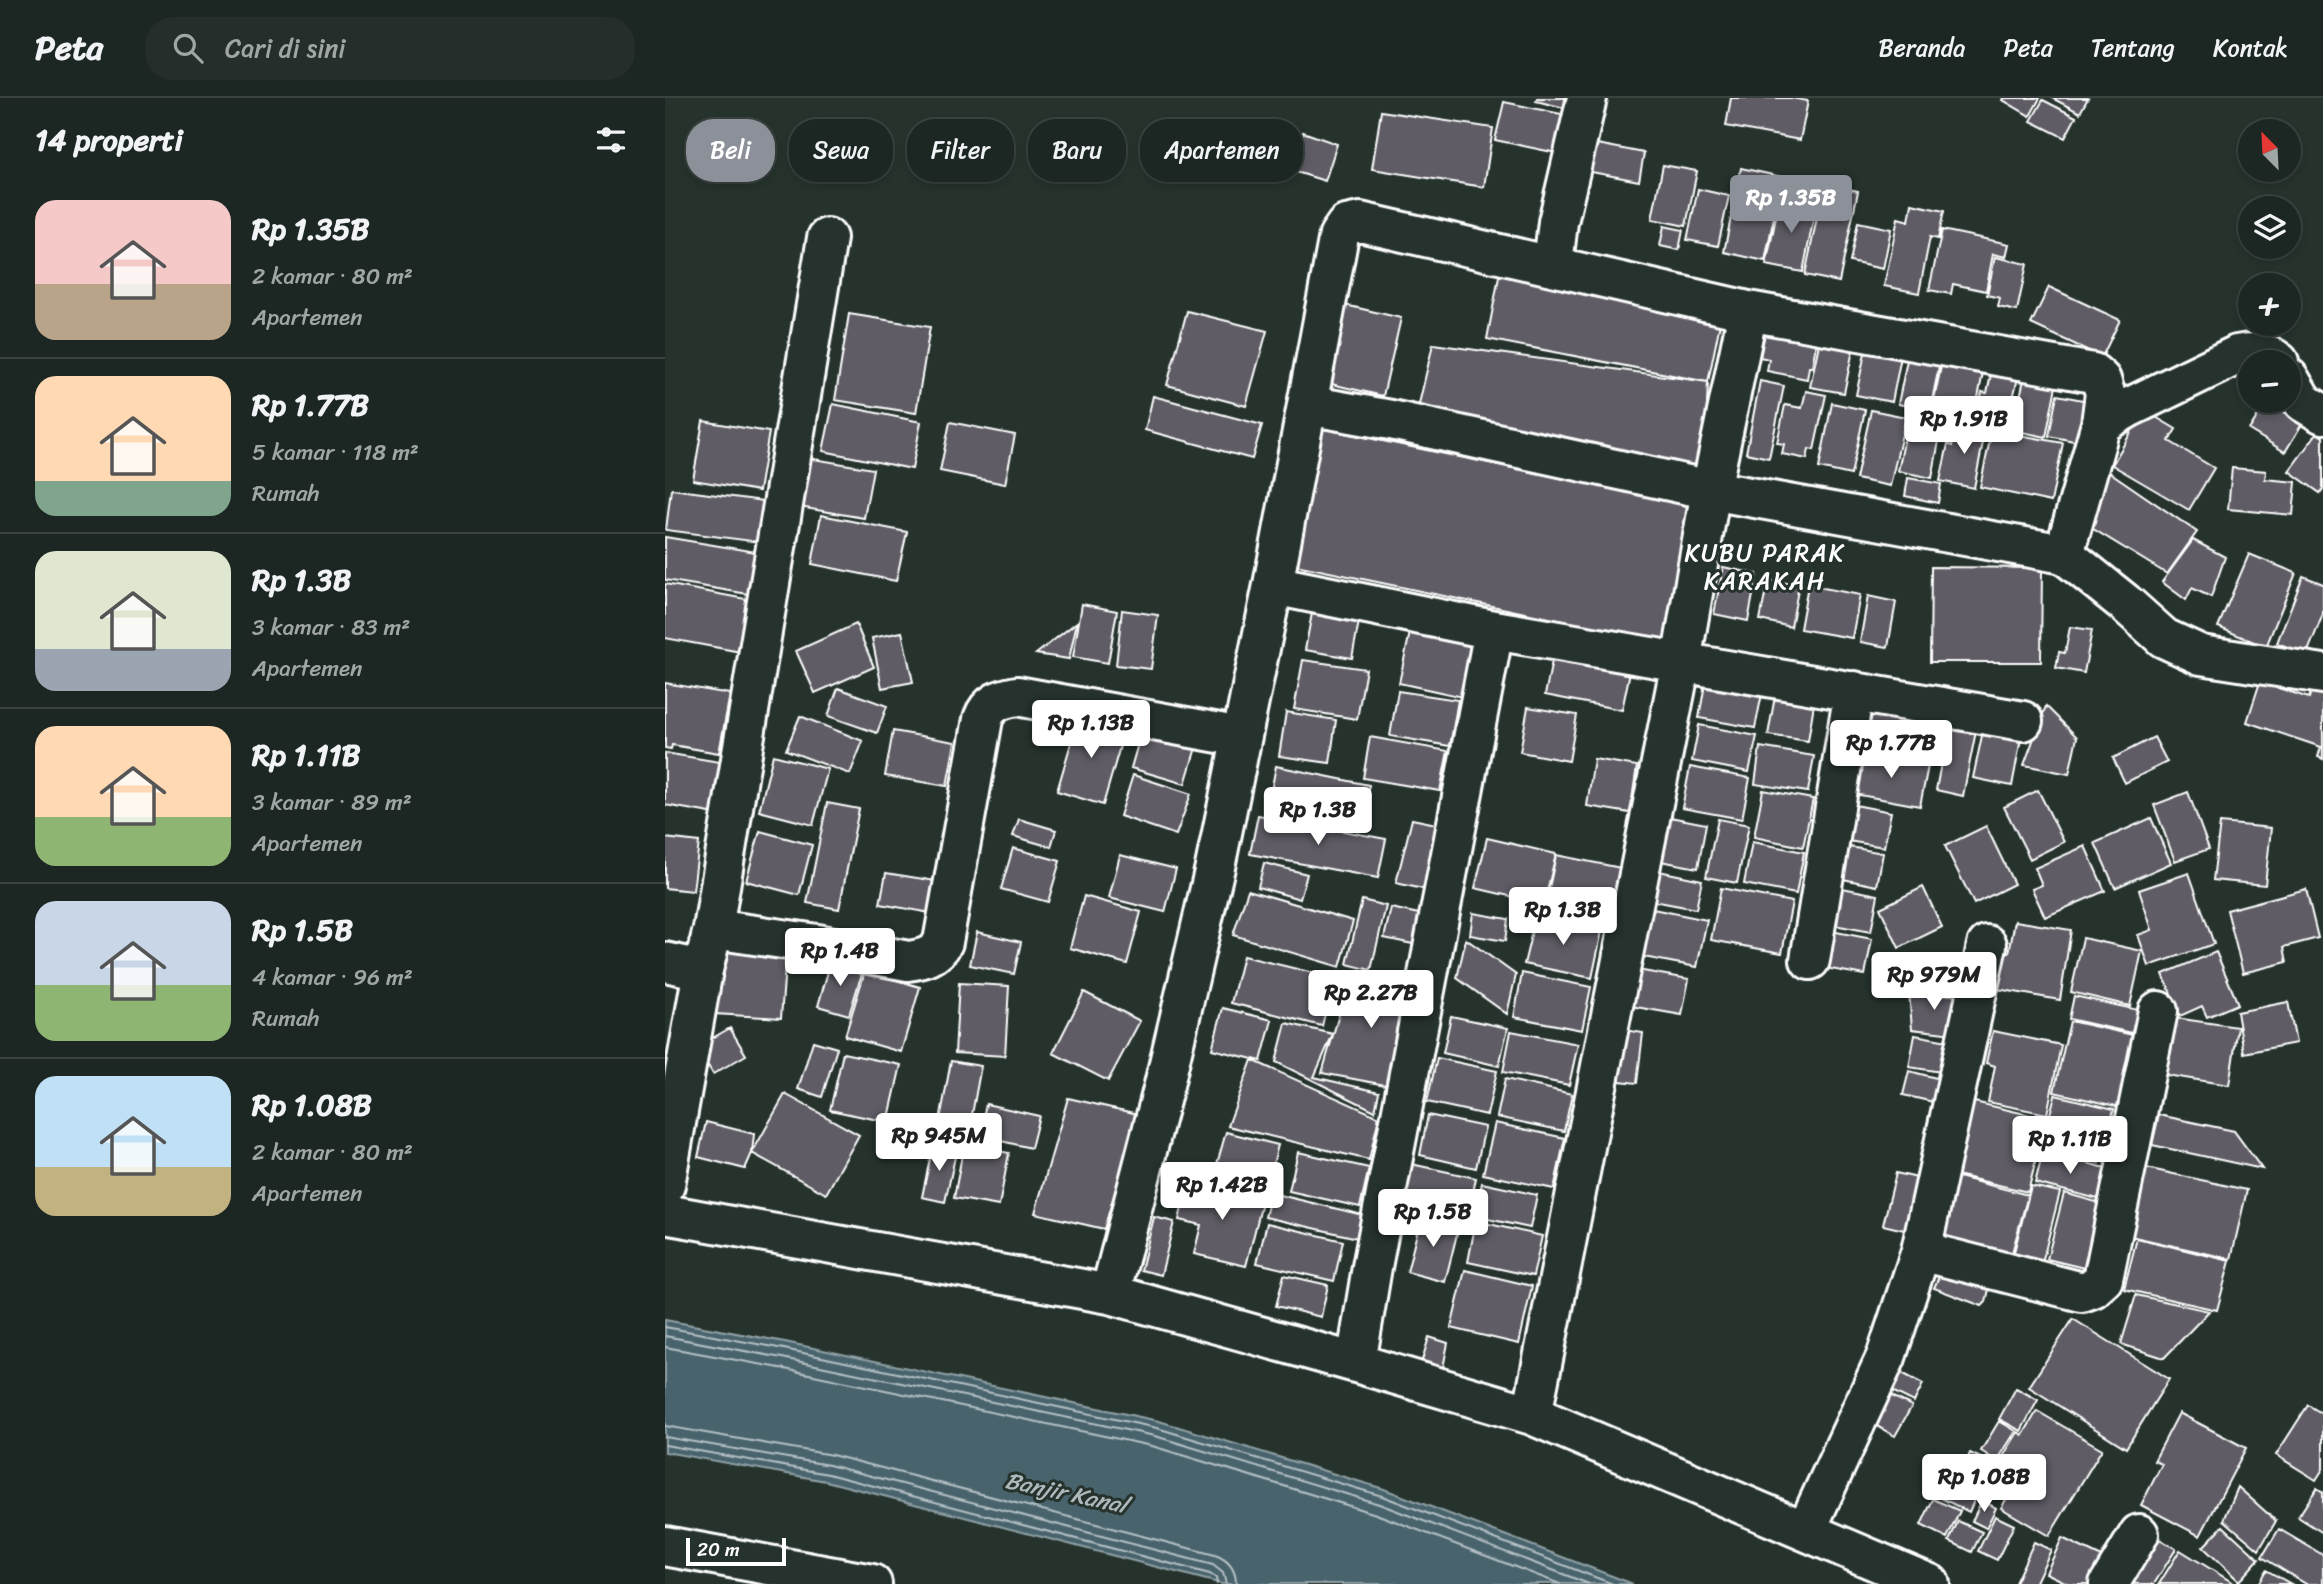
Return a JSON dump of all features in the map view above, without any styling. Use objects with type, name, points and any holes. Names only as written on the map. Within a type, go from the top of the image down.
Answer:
[{"type":"street","points":[[1553,264],[1558,222],[1587,98]]},
{"type":"street","points":[[1110,1294],[1164,1085],[1215,867],[1273,585],[1339,235],[1346,225],[1360,222],[1553,264],[1748,311],[2093,373],[2104,386],[2101,424],[2064,554]]},
{"type":"street","points":[[665,1185],[703,970],[713,929],[827,238]]},
{"type":"street","points":[[1532,1415],[1748,311]]},
{"type":"street","points":[[2101,424],[2128,408],[2238,355]]},
{"type":"street","points":[[2301,399],[2323,414]]},
{"type":"street","points":[[1307,405],[1391,420],[1711,491],[2064,554],[2164,638],[2183,648],[2201,655],[2323,674]]},
{"type":"street","points":[[1273,585],[1494,631],[2024,721]]},
{"type":"street","points":[[1356,1363],[1494,631]]},
{"type":"street","points":[[1810,960],[1854,691]]},
{"type":"street","points":[[713,929],[908,961],[922,960],[933,955],[943,942],[983,719],[986,711],[999,700],[1017,696],[1241,737]]},
{"type":"street","points":[[1805,1530],[1886,1357],[1921,1251],[1987,945]]},
{"type":"street","points":[[665,962],[703,970]]},
{"type":"street","points":[[1921,1251],[2083,1292],[2103,1279],[2158,1012]]},
{"type":"street","points":[[665,1214],[1110,1294],[1356,1363],[1532,1415],[1930,1584]]},
{"type":"street","points":[[2109,1584],[2139,1534]]},
{"type":"street","points":[[665,1546],[872,1584]]},
{"type":"water","name":"Banjir Kanal","points":[[665,1320],[785,1342],[1159,1421],[1384,1489],[1633,1584],[1222,1584],[826,1481],[665,1452]]},
{"type":"building","points":[[1537,98],[1576,98],[1573,110],[1536,101]]},
{"type":"building","points":[[1731,98],[1791,98],[1808,101],[1800,140],[1726,126]]},
{"type":"building","points":[[2040,98],[2030,116],[2003,100]]},
{"type":"building","points":[[2052,98],[2088,98],[2080,113]]},
{"type":"building","points":[[2043,100],[2076,117],[2065,138],[2031,121]]},
{"type":"building","points":[[1504,102],[1566,115],[1557,153],[1495,140]]},
{"type":"building","points":[[1381,111],[1493,128],[1484,187],[1372,169]]},
{"type":"building","points":[[1303,132],[1337,144],[1325,181],[1303,174]]},
{"type":"building","points":[[1592,143],[1644,153],[1639,181],[1586,171]]},
{"type":"building","points":[[1663,165],[1697,171],[1686,226],[1652,219]]},
{"type":"building","points":[[1741,168],[1782,177],[1765,261],[1724,252]]},
{"type":"building","points":[[1824,184],[1858,191],[1839,282],[1805,275]]},
{"type":"building","points":[[1698,189],[1729,196],[1718,246],[1687,240]]},
{"type":"building","points":[[1780,198],[1816,206],[1803,272],[1766,265]]},
{"type":"building","points":[[1912,204],[1944,211],[1938,239],[1930,237],[1919,293],[1884,286],[1898,218],[1909,221]]},
{"type":"building","points":[[1858,222],[1891,229],[1883,269],[1850,262]]},
{"type":"building","points":[[1664,226],[1683,230],[1679,250],[1660,246]]},
{"type":"building","points":[[1942,230],[2009,244],[2006,257],[1993,254],[1986,291],[1953,284],[1951,294],[1929,290]]},
{"type":"building","points":[[1995,257],[2027,264],[2017,311],[1998,307],[2000,298],[1987,295]]},
{"type":"building","points":[[1501,266],[1723,309],[1708,382],[1487,339]]},
{"type":"building","points":[[2049,287],[2120,320],[2102,357],[2031,324]]},
{"type":"building","points":[[1345,305],[1401,318],[1383,396],[1327,383]]},
{"type":"building","points":[[1187,311],[1267,331],[1246,406],[1167,385]]},
{"type":"building","points":[[849,314],[930,327],[916,413],[835,400]]},
{"type":"building","points":[[1767,323],[1818,333],[1807,379],[1767,371],[1769,359],[1760,357]]},
{"type":"building","points":[[1820,339],[1854,345],[1844,393],[1810,387]]},
{"type":"building","points":[[1868,339],[1903,346],[1892,402],[1856,395]]},
{"type":"building","points":[[1433,344],[1708,382],[1704,468],[1416,417]]},
{"type":"building","points":[[1909,350],[1941,357],[1930,410],[1898,404]]},
{"type":"building","points":[[1942,362],[1985,362],[1974,418],[1932,409]]},
{"type":"building","points":[[1993,365],[2020,370],[2005,430],[1976,424],[1982,392],[1987,393]]},
{"type":"building","points":[[2024,379],[2056,386],[2046,437],[2013,430]]},
{"type":"building","points":[[1760,381],[1784,386],[1769,458],[1746,453]]},
{"type":"building","points":[[1806,391],[1826,395],[1814,450],[1809,449],[1807,459],[1782,454],[1784,444],[1777,443],[1785,405],[1802,408]]},
{"type":"building","points":[[2057,395],[2088,401],[2079,442],[2049,436]]},
{"type":"building","points":[[1153,396],[1262,425],[1252,459],[1145,430]]},
{"type":"building","points":[[1832,403],[1865,410],[1851,475],[1819,468]]},
{"type":"building","points":[[833,404],[921,422],[912,469],[823,451]]},
{"type":"building","points":[[1871,410],[1906,417],[1890,486],[1856,479]]},
{"type":"building","points":[[2144,410],[2176,429],[2169,441],[2214,468],[2189,510],[2112,465]]},
{"type":"building","points":[[1910,412],[1948,420],[1944,442],[1939,441],[1932,478],[1898,471]]},
{"type":"building","points":[[2260,413],[2295,413],[2305,419],[2285,452],[2249,430]]},
{"type":"building","points":[[703,421],[769,432],[759,491],[693,480]]},
{"type":"building","points":[[950,422],[1015,435],[1005,484],[940,471]]},
{"type":"building","points":[[1958,422],[1986,427],[1974,488],[1940,481],[1948,444],[1952,446]]},
{"type":"building","points":[[1320,428],[1695,506],[1665,642],[1291,564]]},
{"type":"building","points":[[1992,430],[2063,443],[2051,502],[1980,487]]},
{"type":"building","points":[[2317,433],[2323,437],[2323,489],[2320,493],[2289,471]]},
{"type":"building","points":[[808,458],[873,469],[864,518],[799,507]]},
{"type":"building","points":[[2232,468],[2266,471],[2265,479],[2296,482],[2293,515],[2228,509]]},
{"type":"building","points":[[2108,471],[2197,532],[2167,574],[2090,527]]},
{"type":"building","points":[[1908,478],[1941,484],[1938,503],[1905,496]]},
{"type":"building","points":[[671,489],[764,501],[759,542],[666,530]]},
{"type":"building","points":[[821,515],[907,532],[896,581],[812,564]]},
{"type":"building","points":[[665,537],[756,552],[748,594],[665,580]]},
{"type":"building","points":[[2193,540],[2225,557],[2211,597],[2192,588],[2186,600],[2162,582]]},
{"type":"building","points":[[2249,554],[2296,573],[2266,647],[2218,627]]},
{"type":"building","points":[[1723,567],[1757,574],[1748,621],[1714,614]]},
{"type":"building","points":[[1931,567],[2042,568],[2041,662],[1930,662]]},
{"type":"building","points":[[2303,576],[2323,584],[2323,614],[2307,654],[2277,643]]},
{"type":"building","points":[[1768,580],[1799,585],[1791,627],[1760,620]]},
{"type":"building","points":[[665,584],[751,600],[741,652],[665,638]]},
{"type":"building","points":[[1808,585],[1860,595],[1852,638],[1800,629]]},
{"type":"building","points":[[1868,596],[1896,602],[1888,647],[1860,642]]},
{"type":"building","points":[[1082,604],[1117,611],[1108,663],[1073,657]]},
{"type":"building","points":[[1313,608],[1360,616],[1352,658],[1305,650]]},
{"type":"building","points":[[1122,610],[1158,615],[1151,669],[1116,665]]},
{"type":"building","points":[[1077,622],[1069,659],[1036,654]]},
{"type":"building","points":[[1412,623],[1477,637],[1463,697],[1399,683]]},
{"type":"building","points":[[856,624],[874,667],[815,693],[796,651]]},
{"type":"building","points":[[2070,627],[2092,630],[2084,673],[2056,668],[2059,652],[2065,653]]},
{"type":"building","points":[[902,632],[913,682],[882,688],[872,638]]},
{"type":"building","points":[[1555,646],[1632,662],[1622,710],[1545,695]]},
{"type":"building","points":[[1303,660],[1366,669],[1357,719],[1294,709]]},
{"type":"building","points":[[1706,678],[1763,689],[1755,728],[1699,718]]},
{"type":"building","points":[[2260,682],[2309,698],[2312,689],[2323,692],[2323,759],[2318,757],[2321,747],[2247,722]]},
{"type":"building","points":[[665,683],[730,694],[719,753],[672,745],[671,749],[665,748]]},
{"type":"building","points":[[1777,685],[1816,691],[1808,741],[1768,735]]},
{"type":"building","points":[[838,688],[887,706],[877,733],[828,716]]},
{"type":"building","points":[[1398,691],[1458,700],[1450,746],[1390,736]]},
{"type":"building","points":[[2046,706],[2077,737],[2069,774],[2024,765]]},
{"type":"building","points":[[1528,707],[1577,715],[1569,761],[1520,752]]},
{"type":"building","points":[[1873,709],[1939,721],[1931,761],[1865,748]]},
{"type":"building","points":[[1286,712],[1336,720],[1330,763],[1279,756]]},
{"type":"building","points":[[800,716],[863,741],[850,774],[786,750]]},
{"type":"building","points":[[1079,716],[1125,729],[1103,805],[1057,791]]},
{"type":"building","points":[[1949,720],[1977,726],[1963,796],[1936,790]]},
{"type":"building","points":[[1699,725],[1757,736],[1749,772],[1692,761]]},
{"type":"building","points":[[1143,726],[1198,741],[1185,784],[1131,768]]},
{"type":"building","points":[[1984,726],[2022,733],[2012,786],[1973,778]]},
{"type":"building","points":[[893,731],[955,742],[947,786],[885,776]]},
{"type":"building","points":[[1370,737],[1448,751],[1440,791],[1363,778]]},
{"type":"building","points":[[2154,737],[2167,762],[2125,783],[2113,758]]},
{"type":"building","points":[[1760,747],[1814,756],[1808,792],[1755,784]]},
{"type":"building","points":[[665,753],[726,763],[716,814],[665,805]]},
{"type":"building","points":[[1862,753],[1928,766],[1920,806],[1854,794]]},
{"type":"building","points":[[773,755],[828,769],[813,825],[759,811]]},
{"type":"building","points":[[1594,759],[1637,766],[1630,813],[1587,806]]},
{"type":"building","points":[[1276,766],[1369,785],[1360,826],[1268,807]]},
{"type":"building","points":[[1690,767],[1750,778],[1742,819],[1682,808]]},
{"type":"building","points":[[1133,775],[1191,794],[1176,835],[1120,816]]},
{"type":"building","points":[[1763,790],[1813,799],[1803,847],[1754,837]]},
{"type":"building","points":[[2038,790],[2064,842],[2030,859],[2004,807]]},
{"type":"building","points":[[2188,792],[2209,849],[2175,861],[2154,805]]},
{"type":"building","points":[[827,803],[859,809],[839,909],[807,903]]},
{"type":"building","points":[[1855,805],[1891,812],[1884,847],[1848,841]]},
{"type":"building","points":[[1258,815],[1386,839],[1378,878],[1250,854]]},
{"type":"building","points":[[1665,816],[1706,824],[1698,868],[1655,860]]},
{"type":"building","points":[[2151,818],[2171,863],[2115,888],[2095,843]]},
{"type":"building","points":[[1019,819],[1056,830],[1051,847],[1013,836]]},
{"type":"building","points":[[1412,819],[1451,827],[1436,892],[1396,883]]},
{"type":"building","points":[[1718,819],[1749,825],[1737,883],[1706,877]]},
{"type":"building","points":[[2220,823],[2271,828],[2265,885],[2213,880]]},
{"type":"building","points":[[1986,826],[2014,884],[1974,904],[1945,846]]},
{"type":"building","points":[[760,831],[812,845],[799,895],[746,881]]},
{"type":"building","points":[[665,838],[699,842],[693,891],[665,888]]},
{"type":"building","points":[[1487,838],[1556,854],[1544,904],[1475,888]]},
{"type":"building","points":[[1752,842],[1804,852],[1796,894],[1744,884]]},
{"type":"building","points":[[1844,846],[1883,853],[1877,886],[1838,878]]},
{"type":"building","points":[[2085,846],[2105,891],[2045,917],[2032,889],[2042,885],[2035,868]]},
{"type":"building","points":[[1013,848],[1060,861],[1048,902],[1001,889]]},
{"type":"building","points":[[1120,855],[1176,869],[1165,912],[1109,898]]},
{"type":"building","points":[[1556,855],[1621,868],[1611,912],[1547,898]]},
{"type":"building","points":[[1264,863],[1307,874],[1300,899],[1258,887]]},
{"type":"building","points":[[1654,870],[1702,880],[1696,909],[1648,900]]},
{"type":"building","points":[[886,873],[936,881],[931,913],[880,904]]},
{"type":"building","points":[[2189,873],[2214,944],[2149,966],[2138,935],[2152,930],[2139,890]]},
{"type":"building","points":[[1837,887],[1878,895],[1871,932],[1829,924]]},
{"type":"building","points":[[1923,887],[1942,927],[1899,948],[1880,908]]},
{"type":"building","points":[[1721,888],[1792,902],[1782,953],[1711,940]]},
{"type":"building","points":[[2306,889],[2318,938],[2284,947],[2287,962],[2243,973],[2227,910]]},
{"type":"building","points":[[1248,890],[1353,921],[1340,967],[1233,935]]},
{"type":"building","points":[[1084,896],[1141,912],[1127,964],[1070,948]]},
{"type":"building","points":[[1362,900],[1386,906],[1371,970],[1347,964]]},
{"type":"building","points":[[1391,908],[1433,917],[1427,947],[1384,938]]},
{"type":"building","points":[[1648,908],[1707,920],[1697,967],[1638,956]]},
{"type":"building","points":[[1473,913],[1508,919],[1505,941],[1470,935]]},
{"type":"building","points":[[1536,915],[1602,931],[1592,978],[1524,964]]},
{"type":"building","points":[[2015,921],[2071,930],[2060,1000],[1997,989],[2003,952],[2009,953]]},
{"type":"building","points":[[1826,930],[1872,939],[1865,975],[1819,967]]},
{"type":"building","points":[[977,932],[1021,942],[1014,974],[970,965]]},
{"type":"building","points":[[2083,938],[2142,951],[2130,1006],[2071,992]]},
{"type":"building","points":[[1466,939],[1516,975],[1507,1014],[1457,978]]},
{"type":"building","points":[[719,949],[786,953],[781,1018],[715,1014]]},
{"type":"building","points":[[2216,952],[2238,1004],[2207,1017],[2202,1006],[2180,1016],[2163,974]]},
{"type":"building","points":[[1243,956],[1334,978],[1322,1026],[1231,1003]]},
{"type":"building","points":[[831,961],[863,970],[849,1015],[818,1006]]},
{"type":"building","points":[[1637,970],[1689,979],[1682,1015],[1630,1006]]},
{"type":"building","points":[[865,971],[920,987],[901,1052],[845,1036]]},
{"type":"building","points":[[1351,973],[1419,986],[1391,1086],[1322,1073]]},
{"type":"building","points":[[1522,973],[1591,987],[1582,1030],[1514,1017]]},
{"type":"building","points":[[959,983],[1009,986],[1005,1056],[955,1053]]},
{"type":"building","points":[[1909,991],[1962,996],[1953,1034],[1912,1029]]},
{"type":"building","points":[[1084,992],[1140,1021],[1108,1081],[1053,1053]]},
{"type":"building","points":[[2074,996],[2138,1010],[2132,1033],[2069,1019]]},
{"type":"building","points":[[2288,1002],[2296,1043],[2244,1053],[2237,1012]]},
{"type":"building","points":[[1223,1008],[1272,1020],[1261,1061],[1212,1049]]},
{"type":"building","points":[[1451,1016],[1508,1028],[1499,1066],[1443,1053]]},
{"type":"building","points":[[2175,1018],[2238,1027],[2229,1085],[2166,1075]]},
{"type":"building","points":[[2070,1021],[2133,1035],[2124,1073],[2133,1074],[2125,1108],[2054,1092]]},
{"type":"building","points":[[1286,1023],[1333,1034],[1314,1077],[1379,1092],[1375,1111],[1276,1062]]},
{"type":"building","points":[[730,1028],[746,1055],[713,1074],[697,1047]]},
{"type":"building","points":[[1618,1029],[1643,1033],[1637,1083],[1611,1080]]},
{"type":"building","points":[[1511,1031],[1578,1044],[1569,1085],[1503,1072]]},
{"type":"building","points":[[1993,1031],[2061,1045],[2047,1114],[1988,1102],[1995,1066],[1986,1063]]},
{"type":"building","points":[[1915,1035],[1953,1042],[1948,1073],[1909,1067]]},
{"type":"building","points":[[813,1041],[837,1048],[822,1097],[798,1089]]},
{"type":"building","points":[[843,1053],[901,1065],[888,1122],[830,1110]]},
{"type":"building","points":[[1437,1058],[1497,1071],[1487,1115],[1427,1102]]},
{"type":"building","points":[[1252,1060],[1379,1117],[1369,1160],[1228,1126]]},
{"type":"building","points":[[951,1061],[981,1066],[968,1136],[938,1131]]},
{"type":"building","points":[[1909,1071],[1948,1081],[1942,1104],[1903,1095]]},
{"type":"building","points":[[1505,1079],[1572,1094],[1564,1131],[1497,1117]]},
{"type":"building","points":[[785,1094],[859,1135],[826,1194],[752,1153]]},
{"type":"building","points":[[2055,1095],[2114,1109],[2100,1163],[2041,1149]]},
{"type":"building","points":[[1068,1098],[1138,1114],[1104,1229],[1035,1213]]},
{"type":"building","points":[[1966,1100],[2046,1119],[2028,1192],[1948,1173]]},
{"type":"building","points":[[986,1104],[1039,1116],[1031,1148],[979,1136]]},
{"type":"building","points":[[1428,1115],[1485,1127],[1476,1168],[1420,1155]]},
{"type":"building","points":[[2159,1115],[2234,1131],[2262,1169],[2152,1145]]},
{"type":"building","points":[[706,1122],[754,1134],[752,1153],[745,1169],[698,1157]]},
{"type":"building","points":[[1495,1123],[1565,1138],[1554,1189],[1483,1174]]},
{"type":"building","points":[[1226,1132],[1278,1145],[1268,1184],[1215,1171]]},
{"type":"building","points":[[933,1144],[957,1148],[945,1202],[922,1197]]},
{"type":"building","points":[[964,1144],[1009,1153],[999,1206],[954,1198]]},
{"type":"building","points":[[1298,1152],[1369,1168],[1360,1207],[1289,1191]]},
{"type":"building","points":[[2043,1152],[2106,1168],[2098,1199],[2035,1183]]},
{"type":"building","points":[[1411,1164],[1476,1178],[1468,1216],[1403,1201]]},
{"type":"building","points":[[2146,1168],[2247,1190],[2231,1259],[2130,1236]]},
{"type":"building","points":[[1896,1173],[1930,1181],[1917,1233],[1883,1225]]},
{"type":"building","points":[[1958,1177],[2028,1195],[2010,1260],[1941,1242]]},
{"type":"building","points":[[1188,1182],[1263,1199],[1246,1266],[1194,1254],[1201,1225],[1179,1220]]},
{"type":"building","points":[[1482,1183],[1537,1195],[1530,1228],[1474,1216]]},
{"type":"building","points":[[2031,1186],[2060,1192],[2041,1267],[2012,1260]]},
{"type":"building","points":[[1271,1193],[1367,1216],[1362,1239],[1265,1217]]},
{"type":"building","points":[[2064,1193],[2100,1203],[2084,1268],[2047,1259]]},
{"type":"building","points":[[1154,1217],[1174,1222],[1161,1275],[1141,1270]]},
{"type":"building","points":[[1421,1217],[1459,1226],[1445,1282],[1407,1272]]},
{"type":"building","points":[[1476,1221],[1542,1236],[1533,1276],[1468,1262]]},
{"type":"building","points":[[1267,1223],[1343,1241],[1334,1281],[1257,1263]]},
{"type":"building","points":[[2137,1238],[2230,1261],[2217,1310],[2124,1289]]},
{"type":"building","points":[[1943,1267],[1990,1285],[1986,1302],[1982,1306],[1934,1288]]},
{"type":"building","points":[[1465,1270],[1532,1286],[1519,1344],[1451,1328]]},
{"type":"building","points":[[1284,1275],[1328,1285],[1321,1317],[1276,1306]]},
{"type":"building","points":[[2136,1295],[2209,1311],[2164,1358],[2121,1344]]},
{"type":"building","points":[[2073,1319],[2169,1379],[2126,1448],[2029,1387]]},
{"type":"building","points":[[1429,1337],[1448,1343],[1442,1373],[1420,1367]]},
{"type":"building","points":[[1896,1370],[1923,1384],[1914,1402],[1886,1388]]},
{"type":"building","points":[[2016,1388],[2038,1400],[2021,1431],[1999,1419]]},
{"type":"building","points":[[1884,1392],[1912,1406],[1895,1436],[1868,1421]]},
{"type":"building","points":[[2308,1405],[2323,1414],[2323,1469],[2316,1480],[2276,1455]]},
{"type":"building","points":[[2037,1411],[2102,1449],[2049,1536],[2001,1508],[2022,1473],[2001,1460],[2018,1432],[2023,1435]]},
{"type":"building","points":[[2179,1413],[2246,1448],[2200,1536],[2141,1505],[2162,1464],[2154,1461]]},
{"type":"building","points":[[1999,1421],[2016,1431],[1997,1461],[1981,1451]]},
{"type":"building","points":[[1970,1453],[2006,1470],[1993,1497],[1958,1481]]},
{"type":"building","points":[[1949,1483],[1976,1496],[1969,1512],[1941,1498]]},
{"type":"building","points":[[2238,1487],[2276,1521],[2259,1550],[2224,1520]]},
{"type":"building","points":[[2317,1488],[2323,1492],[2323,1533],[2298,1517]]},
{"type":"building","points":[[1933,1499],[1960,1511],[1947,1538],[1921,1525]]},
{"type":"building","points":[[1982,1500],[1996,1508],[1986,1528],[1972,1521]]},
{"type":"building","points":[[1995,1516],[2014,1525],[1997,1560],[1978,1551]]},
{"type":"building","points":[[1958,1521],[1982,1532],[1972,1552],[1949,1541]]},
{"type":"building","points":[[2223,1526],[2259,1559],[2239,1581],[2203,1547]]},
{"type":"building","points":[[2279,1529],[2323,1555],[2323,1584],[2306,1584],[2262,1557]]},
{"type":"building","points":[[2150,1533],[2176,1549],[2154,1584],[2118,1584]]},
{"type":"building","points":[[2062,1538],[2102,1557],[2089,1584],[2069,1584],[2046,1573]]},
{"type":"building","points":[[2034,1542],[2051,1550],[2035,1584],[2015,1583]]},
{"type":"building","points":[[2180,1550],[2235,1584],[2159,1584]]},
{"type":"building","points":[[2266,1570],[2291,1584],[2258,1584]]},
{"type":"district","name":"KUBU PARAK KARAKAH","points":[[1765,567]]}]
